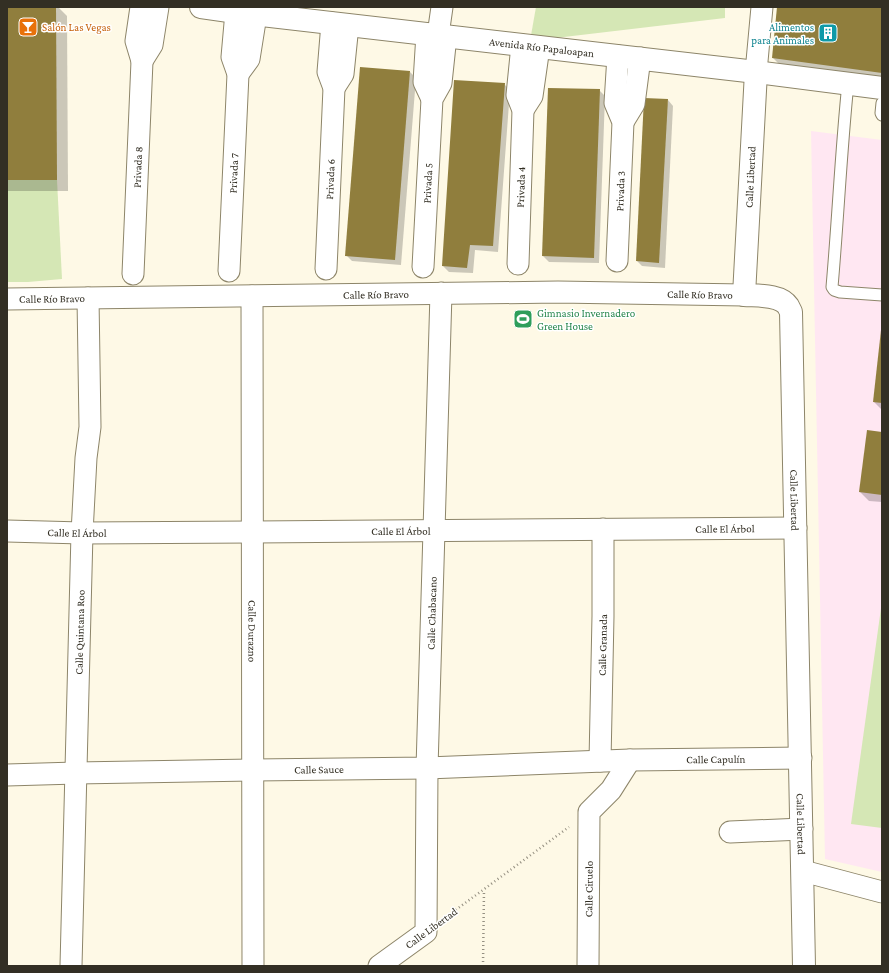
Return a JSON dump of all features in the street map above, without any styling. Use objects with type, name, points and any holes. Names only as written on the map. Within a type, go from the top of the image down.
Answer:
[{"type":"main road","name":"Avenida Río Papaloapan","points":[[201,7],[640,58],[882,88]]},
{"type":"main road","name":"Calle Libertad","points":[[756,72],[744,295],[774,297],[784,302],[788,306],[790,312],[801,758],[804,966]]},
{"type":"street","name":"Privada 8","points":[[133,274],[142,61],[136,41],[141,7]]},
{"type":"street","name":"Privada 8","points":[[142,61],[152,45],[158,7]]},
{"type":"street","name":"Privada 5","points":[[423,267],[432,99],[441,83],[437,35],[442,7]]},
{"type":"street","points":[[756,72],[762,7]]},
{"type":"street","name":"Privada 7","points":[[229,272],[238,74],[249,59],[246,13]]},
{"type":"street","name":"Privada 6","points":[[326,269],[334,88],[344,74],[340,24]]},
{"type":"street","name":"Privada 4","points":[[518,264],[523,110],[532,96],[530,46]]},
{"type":"street","name":"Privada 3","points":[[617,261],[623,122],[615,103],[618,56]]},
{"type":"street","name":"Privada 3","points":[[623,122],[634,104],[640,58]]},
{"type":"street","name":"Calle Río Bravo","points":[[7,299],[558,292],[744,295]]},
{"type":"street","name":"Calle Chabacano","points":[[426,932],[427,768],[441,293]]},
{"type":"street","name":"Calle Durazno","points":[[252,296],[253,966]]},
{"type":"street","name":"Calle Quintana Roo","points":[[71,966],[82,533],[86,458],[90,427],[88,298]]},
{"type":"street","name":"Calle El Árbol","points":[[7,531],[82,533],[796,528]]},
{"type":"street","name":"Calle Granada","points":[[600,761],[603,529]]},
{"type":"street","name":"Calle Capulín","points":[[630,760],[801,758]]},
{"type":"street","points":[[589,812],[611,790],[630,760]]},
{"type":"street","name":"Calle Sauce","points":[[7,775],[76,772],[427,768],[630,760]]},
{"type":"street","name":"Calle Ciruelo","points":[[588,966],[589,812]]},
{"type":"street","points":[[730,832],[802,829]]},
{"type":"street","points":[[803,871],[882,892]]},
{"type":"street","name":"Calle Libertad","points":[[379,966],[426,932]]},
{"type":"lane","points":[[848,83],[842,141],[832,287],[836,291],[882,295]]},
{"type":"lane","points":[[882,103],[882,115]]},
{"type":"path","name":"Calle Libertad","points":[[426,932],[589,812]]},
{"type":"path","points":[[483,966],[484,890]]},
{"type":"shaded area","points":[[811,131],[882,140],[882,872],[825,859]]},
{"type":"green space","points":[[536,7],[725,7],[725,18],[530,41]]},
{"type":"green space","points":[[7,180],[57,180],[62,279],[7,282]]},
{"type":"green space","points":[[882,601],[882,828],[851,824]]},
{"type":"building","points":[[7,7],[56,7],[57,180],[7,180]]},
{"type":"building","name":"Alimentos para Animales","points":[[777,7],[882,7],[882,73],[772,58]]},
{"type":"building","points":[[360,67],[410,71],[395,260],[345,256]]},
{"type":"building","points":[[454,80],[505,83],[493,246],[470,245],[467,268],[442,266]]},
{"type":"building","points":[[548,88],[600,89],[594,258],[542,256]]},
{"type":"building","points":[[644,98],[668,99],[659,263],[636,261]]},
{"type":"building","points":[[882,330],[882,403],[873,402]]},
{"type":"building","points":[[867,430],[882,432],[882,495],[859,492]]},
{"type":"place","name":"Salón Las Vegas","points":[[28,27]]},
{"type":"place","name":"Alimentos para Animales","points":[[828,33]]},
{"type":"place","name":"Gimnasio Invernadero Green House","points":[[523,319]]}]
